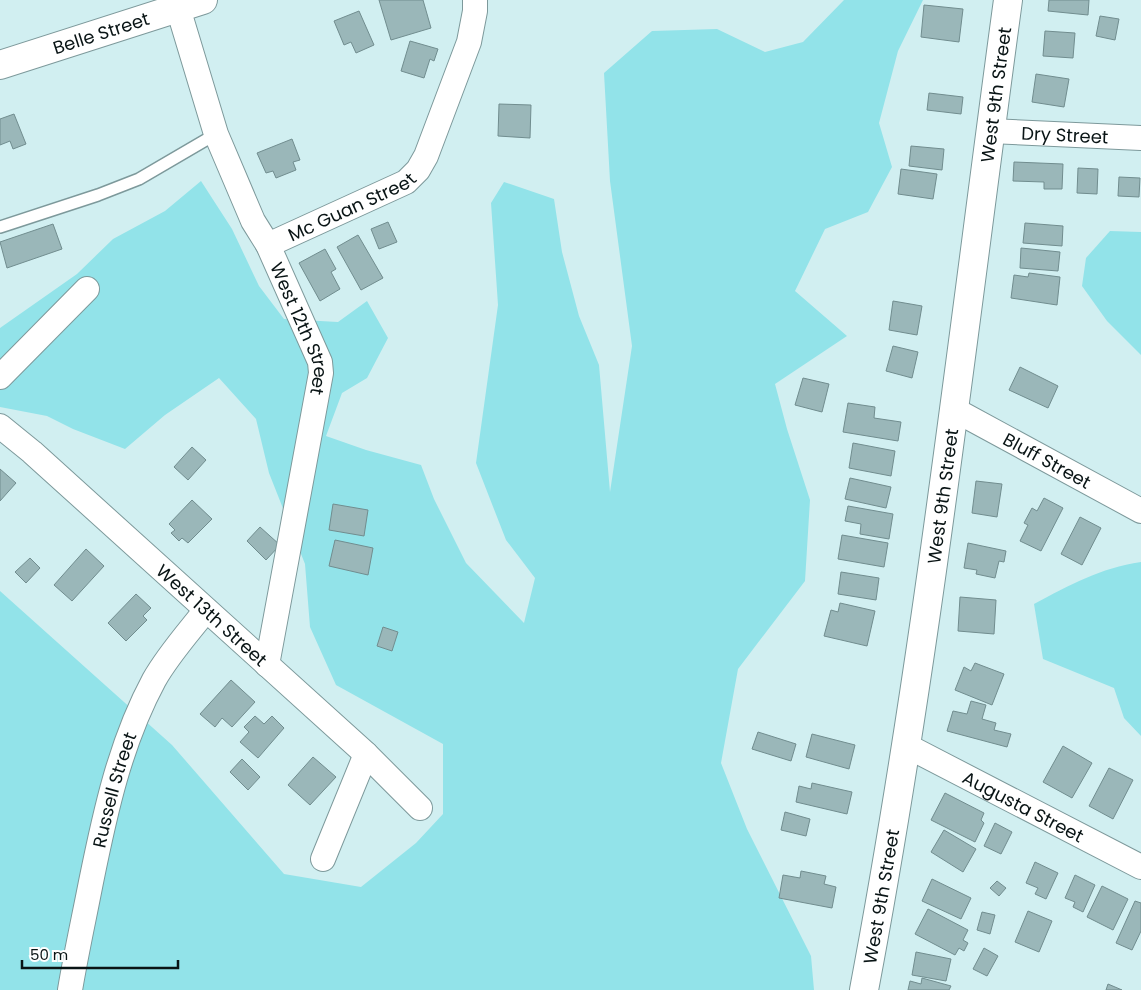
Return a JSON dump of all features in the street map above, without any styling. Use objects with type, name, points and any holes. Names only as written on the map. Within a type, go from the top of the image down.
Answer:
[{"type":"street","name":"Belle Street","points":[[0,65],[203,0]]},
{"type":"street","name":"Mc Guan Street","points":[[268,245],[406,182],[418,170],[426,156],[469,42],[475,11],[475,0]]},
{"type":"street","name":"West 9th Street","points":[[864,990],[886,875],[907,746],[1008,0]]},
{"type":"street","name":"West 12th Street","points":[[178,8],[216,134],[253,221],[268,245],[320,362],[321,373],[267,666]]},
{"type":"street","name":"Dry Street","points":[[990,131],[1141,138]]},
{"type":"street","points":[[0,377],[87,289]]},
{"type":"street","name":"Bluff Street","points":[[954,410],[1141,510]]},
{"type":"street","name":"West 13th Street","points":[[0,426],[32,452],[366,754],[420,808]]},
{"type":"street","name":"Russell Street","points":[[70,990],[100,835],[118,768],[136,719],[155,680],[166,662],[206,610]]},
{"type":"street","name":"Augusta Street","points":[[907,746],[1141,868]]},
{"type":"street","points":[[323,859],[366,754]]},
{"type":"lane","points":[[0,227],[98,195],[139,179],[216,134]]},
{"type":"shaded area","points":[[844,0],[923,0],[898,51],[879,123],[892,167],[868,212],[825,229],[795,291],[847,336],[775,384],[787,429],[810,500],[805,581],[738,669],[721,763],[747,829],[811,956],[814,990],[0,990],[0,591],[172,745],[284,874],[361,887],[416,843],[443,814],[443,744],[336,685],[310,627],[305,564],[269,473],[256,419],[219,378],[165,415],[125,449],[73,429],[47,416],[0,407],[0,328],[77,274],[113,239],[165,211],[201,181],[232,229],[259,286],[284,319],[338,322],[367,301],[388,338],[367,378],[342,393],[326,436],[366,450],[421,465],[434,499],[466,563],[524,623],[535,578],[506,540],[476,463],[498,305],[491,203],[504,182],[554,199],[562,252],[579,316],[599,365],[610,492],[632,346],[610,181],[604,73],[652,31],[717,29],[765,52],[803,42]]},
{"type":"shaded area","points":[[1110,231],[1141,232],[1141,355],[1107,321],[1082,286],[1086,258]]},
{"type":"shaded area","points":[[1141,562],[1141,736],[1124,718],[1114,688],[1043,659],[1034,604],[1099,573],[1112,568]]},
{"type":"building","points":[[379,0],[423,0],[431,28],[391,40]]},
{"type":"building","points":[[1049,0],[1089,0],[1088,15],[1048,11]]},
{"type":"building","points":[[924,5],[963,9],[959,42],[921,37]]},
{"type":"building","points":[[359,11],[374,45],[356,53],[351,42],[344,45],[334,21]]},
{"type":"building","points":[[1100,16],[1119,19],[1115,40],[1096,36]]},
{"type":"building","points":[[1045,31],[1075,33],[1073,58],[1043,56]]},
{"type":"building","points":[[410,41],[438,49],[434,61],[430,59],[424,78],[401,71]]},
{"type":"building","points":[[1036,74],[1069,79],[1064,107],[1032,102]]},
{"type":"building","points":[[929,93],[963,97],[961,114],[927,110]]},
{"type":"building","points":[[499,104],[531,105],[530,138],[498,136]]},
{"type":"building","points":[[14,114],[26,144],[13,149],[10,141],[0,145],[0,119]]},
{"type":"building","points":[[292,139],[300,160],[293,162],[296,170],[276,178],[273,171],[266,173],[257,153]]},
{"type":"building","points":[[911,146],[944,149],[942,170],[909,166]]},
{"type":"building","points":[[1014,162],[1063,164],[1062,189],[1044,189],[1044,182],[1013,181]]},
{"type":"building","points":[[1078,168],[1098,169],[1097,194],[1077,193]]},
{"type":"building","points":[[901,169],[937,174],[933,199],[898,194]]},
{"type":"building","points":[[1119,177],[1140,178],[1139,197],[1118,196]]},
{"type":"building","points":[[388,222],[397,242],[379,249],[371,229]]},
{"type":"building","points":[[1025,223],[1063,226],[1062,246],[1023,243]]},
{"type":"building","points":[[53,224],[62,249],[7,268],[0,242]]},
{"type":"building","points":[[358,235],[383,278],[361,290],[337,247]]},
{"type":"building","points":[[1021,248],[1060,252],[1058,271],[1020,268]]},
{"type":"building","points":[[325,249],[336,269],[331,272],[340,289],[320,301],[299,263]]},
{"type":"building","points":[[1029,273],[1060,277],[1057,305],[1011,298],[1014,275],[1028,277]]},
{"type":"building","points":[[893,301],[922,306],[917,335],[889,330]]},
{"type":"building","points":[[893,346],[918,352],[912,378],[886,371]]},
{"type":"building","points":[[1020,367],[1058,386],[1048,408],[1009,390]]},
{"type":"building","points":[[803,378],[829,384],[822,412],[795,405]]},
{"type":"building","points":[[848,403],[875,407],[874,418],[901,422],[898,441],[843,432]]},
{"type":"building","points":[[853,443],[895,451],[891,476],[849,468]]},
{"type":"building","points":[[192,447],[206,460],[188,480],[174,467]]},
{"type":"building","points":[[0,469],[16,483],[0,501]]},
{"type":"building","points":[[850,478],[891,487],[886,508],[845,499]]},
{"type":"building","points":[[976,481],[1002,484],[997,517],[972,513]]},
{"type":"building","points":[[1044,498],[1063,508],[1041,551],[1020,541],[1028,525],[1024,523],[1032,508],[1037,511]]},
{"type":"building","points":[[192,500],[212,519],[188,543],[182,538],[179,541],[171,533],[175,530],[169,524]]},
{"type":"building","points":[[333,504],[368,510],[364,536],[329,530]]},
{"type":"building","points":[[848,506],[893,514],[889,539],[860,534],[861,524],[845,521]]},
{"type":"building","points":[[1080,517],[1101,528],[1082,565],[1061,554]]},
{"type":"building","points":[[260,527],[280,545],[266,560],[247,541]]},
{"type":"building","points":[[842,535],[888,543],[884,567],[838,559]]},
{"type":"building","points":[[335,540],[373,548],[368,575],[329,566]]},
{"type":"building","points":[[968,543],[1006,551],[1004,562],[999,561],[995,578],[976,574],[977,570],[964,568]]},
{"type":"building","points":[[86,549],[104,566],[72,601],[54,585]]},
{"type":"building","points":[[30,558],[40,568],[26,583],[15,572]]},
{"type":"building","points":[[841,572],[879,578],[876,600],[838,594]]},
{"type":"building","points":[[136,594],[151,608],[143,616],[147,620],[126,641],[108,623]]},
{"type":"building","points":[[960,597],[996,600],[994,634],[958,631]]},
{"type":"building","points":[[840,603],[875,611],[867,646],[824,636],[831,610],[838,612]]},
{"type":"building","points":[[383,627],[398,632],[392,651],[377,646]]},
{"type":"building","points":[[975,663],[1004,674],[992,705],[955,690],[964,667],[971,671]]},
{"type":"building","points":[[231,680],[255,702],[232,727],[222,718],[215,727],[200,714]]},
{"type":"building","points":[[971,701],[986,705],[982,719],[996,723],[994,730],[1011,734],[1007,747],[947,731],[953,711],[967,714]]},
{"type":"building","points":[[255,716],[264,724],[272,716],[284,728],[258,758],[240,742],[249,732],[244,727]]},
{"type":"building","points":[[758,732],[796,744],[791,761],[752,749]]},
{"type":"building","points":[[812,734],[855,745],[849,769],[806,757]]},
{"type":"building","points":[[1063,746],[1092,763],[1072,798],[1043,782]]},
{"type":"building","points":[[313,757],[336,777],[310,805],[288,785]]},
{"type":"building","points":[[242,759],[260,777],[248,790],[230,772]]},
{"type":"building","points":[[1109,768],[1133,780],[1113,819],[1089,806]]},
{"type":"building","points":[[812,783],[852,792],[847,814],[796,802],[799,786],[811,789]]},
{"type":"building","points":[[945,793],[984,813],[981,820],[984,823],[975,842],[931,820]]},
{"type":"building","points":[[785,812],[810,819],[806,836],[781,830]]},
{"type":"building","points":[[995,823],[1012,832],[1001,854],[984,846]]},
{"type":"building","points":[[944,830],[976,849],[963,872],[931,852]]},
{"type":"building","points":[[1035,862],[1058,873],[1046,899],[1035,894],[1038,888],[1026,883]]},
{"type":"building","points":[[801,871],[826,876],[824,884],[836,887],[832,908],[779,898],[783,875],[800,878]]},
{"type":"building","points":[[1075,875],[1095,885],[1083,912],[1073,907],[1075,902],[1065,898]]},
{"type":"building","points":[[932,879],[971,898],[961,919],[922,901]]},
{"type":"building","points":[[997,881],[1006,888],[999,896],[990,888]]},
{"type":"building","points":[[1102,886],[1128,899],[1113,930],[1087,917]]},
{"type":"building","points":[[1135,901],[1141,903],[1141,931],[1132,950],[1116,943]]},
{"type":"building","points":[[928,909],[968,930],[963,940],[968,943],[964,951],[959,948],[955,955],[915,934]]},
{"type":"building","points":[[1028,911],[1052,921],[1039,952],[1015,942]]},
{"type":"building","points":[[982,912],[995,915],[990,934],[977,930]]},
{"type":"building","points":[[984,948],[998,956],[987,976],[973,969]]},
{"type":"building","points":[[916,952],[951,959],[946,981],[912,975]]},
{"type":"building","points":[[922,978],[951,986],[949,990],[908,990],[910,981],[921,984]]},
{"type":"building","points":[[1108,984],[1122,990],[1106,990]]}]
